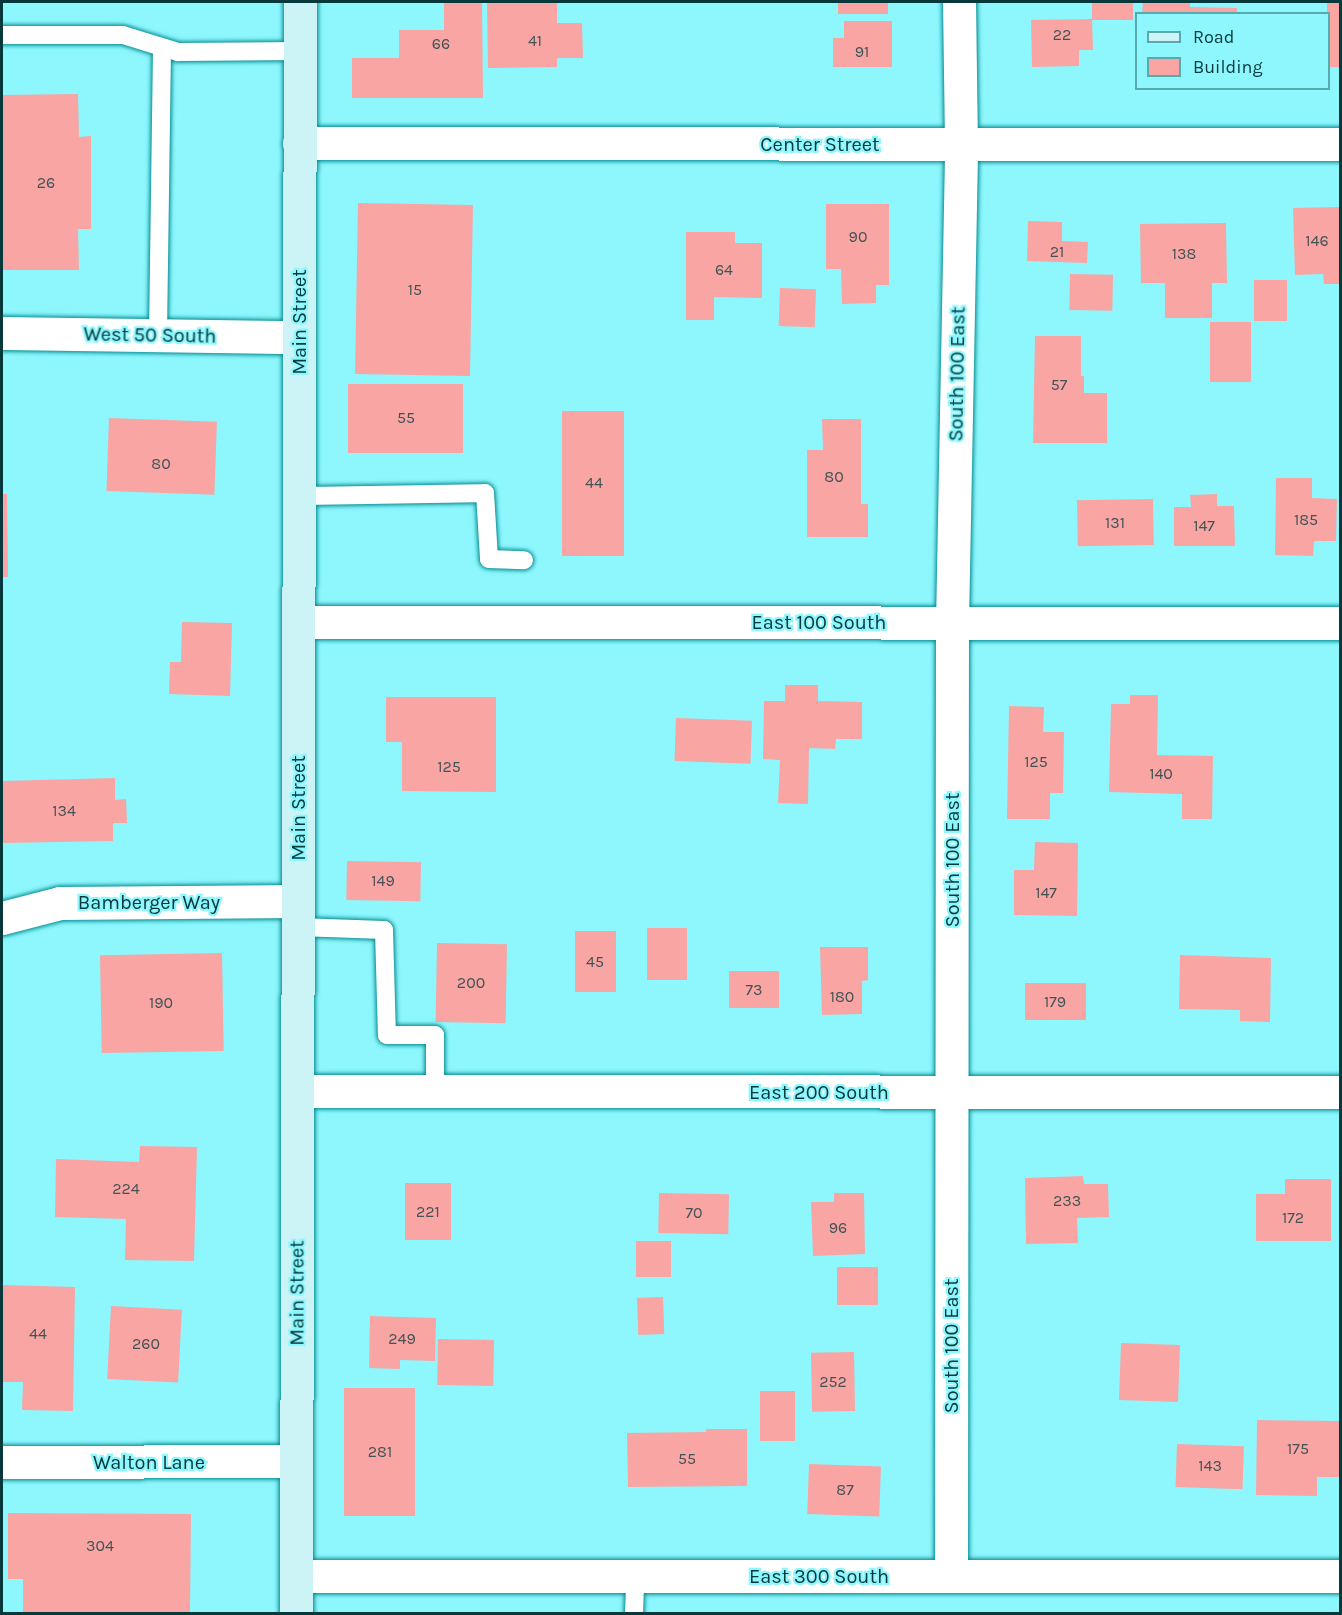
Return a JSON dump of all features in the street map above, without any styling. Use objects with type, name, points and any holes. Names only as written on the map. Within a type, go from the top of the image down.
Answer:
[{"type":"main road","name":"Main Street","points":[[296,1614],[300,2]]},
{"type":"street","name":"South 100 East","points":[[951,1576],[952,623],[961,144],[959,2]]},
{"type":"street","name":"Center Street","points":[[299,144],[1341,144]]},
{"type":"street","name":"West 50 South","points":[[2,333],[298,337]]},
{"type":"street","name":"East 100 South","points":[[298,622],[1341,623]]},
{"type":"street","name":"Bamberger Way","points":[[2,918],[60,903],[298,914]]},
{"type":"street","name":"East 200 South","points":[[297,1091],[1341,1092]]},
{"type":"street","name":"Walton Lane","points":[[2,1462],[296,1461]]},
{"type":"street","name":"East 300 South","points":[[297,1576],[1341,1576]]},
{"type":"lane","points":[[2,34],[123,35],[178,52],[300,51]]},
{"type":"lane","points":[[158,335],[162,48]]},
{"type":"lane","points":[[298,496],[485,493],[489,559],[524,560]]},
{"type":"lane","points":[[298,914],[384,930],[387,1035],[435,1035],[435,1091]]},
{"type":"lane","points":[[634,1576],[634,1614]]},
{"type":"building","points":[[444,2],[482,2],[483,98],[352,98],[352,58],[399,58],[399,30],[444,30]]},
{"type":"building","points":[[487,2],[557,2],[557,23],[582,23],[583,58],[557,58],[557,67],[488,68]]},
{"type":"building","points":[[838,2],[888,2],[888,14],[838,14]]},
{"type":"building","points":[[1092,2],[1133,2],[1133,20],[1092,20]]},
{"type":"building","points":[[1143,2],[1190,2],[1190,7],[1237,8],[1237,12],[1142,12]]},
{"type":"building","points":[[1327,2],[1340,2],[1340,67],[1330,67],[1330,12],[1327,12]]},
{"type":"building","points":[[1092,19],[1093,50],[1079,50],[1079,66],[1032,67],[1031,20]]},
{"type":"building","points":[[844,21],[892,21],[892,67],[833,67],[833,38],[844,38]]},
{"type":"building","points":[[78,94],[79,137],[91,136],[91,229],[78,229],[79,270],[2,270],[2,95]]},
{"type":"building","points":[[358,203],[473,205],[470,376],[355,374]]},
{"type":"building","points":[[826,204],[889,204],[889,285],[876,285],[876,303],[842,304],[841,269],[826,269]]},
{"type":"building","points":[[1340,207],[1340,284],[1324,284],[1323,274],[1295,275],[1293,208]]},
{"type":"building","points":[[1028,221],[1062,222],[1062,241],[1088,242],[1087,263],[1027,261]]},
{"type":"building","points":[[1226,223],[1227,283],[1212,283],[1212,318],[1165,318],[1165,283],[1141,283],[1140,224]]},
{"type":"building","points":[[686,232],[735,232],[735,243],[762,243],[762,298],[714,297],[714,320],[686,320]]},
{"type":"building","points":[[1070,274],[1113,275],[1112,311],[1069,310]]},
{"type":"building","points":[[1254,280],[1287,280],[1287,321],[1254,321]]},
{"type":"building","points":[[780,288],[816,289],[815,327],[779,326]]},
{"type":"building","points":[[1210,322],[1251,322],[1251,382],[1210,382]]},
{"type":"building","points":[[1035,336],[1081,336],[1081,376],[1084,376],[1084,393],[1107,393],[1107,443],[1033,443]]},
{"type":"building","points":[[348,384],[463,384],[463,453],[348,453]]},
{"type":"building","points":[[562,411],[624,411],[624,556],[562,556]]},
{"type":"building","points":[[109,418],[217,422],[214,495],[106,491]]},
{"type":"building","points":[[822,419],[861,419],[861,504],[868,504],[868,537],[807,537],[807,450],[823,450]]},
{"type":"building","points":[[1276,478],[1312,478],[1312,498],[1337,499],[1336,541],[1314,541],[1313,556],[1275,555]]},
{"type":"building","points":[[2,494],[7,494],[8,577],[2,577]]},
{"type":"building","points":[[1217,494],[1217,506],[1234,506],[1235,546],[1174,546],[1174,507],[1191,507],[1190,495]]},
{"type":"building","points":[[1153,499],[1154,545],[1078,546],[1077,500]]},
{"type":"building","points":[[182,622],[232,623],[230,696],[169,694],[170,662],[181,662]]},
{"type":"building","points":[[785,685],[818,685],[818,701],[862,702],[862,739],[836,739],[835,749],[809,748],[808,804],[778,803],[780,760],[763,759],[764,701],[785,701]]},
{"type":"building","points":[[1130,695],[1158,695],[1157,755],[1213,756],[1212,819],[1182,819],[1182,794],[1109,792],[1111,704],[1130,704]]},
{"type":"building","points":[[386,697],[496,697],[496,792],[402,791],[402,742],[386,742]]},
{"type":"building","points":[[1009,706],[1044,707],[1043,732],[1064,732],[1063,793],[1050,793],[1050,819],[1007,819]]},
{"type":"building","points":[[676,718],[752,721],[750,764],[674,761]]},
{"type":"building","points":[[115,778],[115,800],[126,799],[127,823],[113,823],[113,841],[2,843],[2,781]]},
{"type":"building","points":[[1035,842],[1078,843],[1077,916],[1014,915],[1014,870],[1034,870]]},
{"type":"building","points":[[347,861],[421,862],[420,901],[346,900]]},
{"type":"building","points":[[647,928],[687,928],[687,980],[647,980]]},
{"type":"building","points":[[575,931],[616,931],[616,992],[575,992]]},
{"type":"building","points":[[437,943],[507,944],[506,1023],[436,1022]]},
{"type":"building","points":[[820,947],[868,947],[868,980],[862,981],[862,1014],[822,1015]]},
{"type":"building","points":[[222,953],[224,1051],[102,1053],[100,955]]},
{"type":"building","points":[[1180,955],[1271,958],[1270,1022],[1240,1021],[1240,1010],[1179,1009]]},
{"type":"building","points":[[729,971],[779,971],[779,1008],[729,1008]]},
{"type":"building","points":[[1025,983],[1086,983],[1086,1020],[1025,1020]]},
{"type":"building","points":[[140,1146],[197,1147],[194,1261],[125,1260],[126,1219],[55,1217],[56,1159],[139,1162]]},
{"type":"building","points":[[1083,1176],[1084,1184],[1108,1184],[1109,1217],[1077,1218],[1078,1243],[1026,1244],[1025,1178]]},
{"type":"building","points":[[1285,1179],[1331,1179],[1331,1241],[1256,1241],[1256,1194],[1285,1194]]},
{"type":"building","points":[[405,1183],[451,1183],[451,1240],[405,1240]]},
{"type":"building","points":[[659,1193],[729,1194],[728,1234],[658,1233]]},
{"type":"building","points":[[834,1193],[864,1193],[865,1254],[813,1256],[811,1202],[834,1202]]},
{"type":"building","points":[[636,1241],[671,1241],[671,1277],[636,1277]]},
{"type":"building","points":[[837,1267],[878,1267],[878,1305],[837,1305]]},
{"type":"building","points":[[2,1285],[75,1287],[73,1411],[22,1410],[23,1382],[2,1382]]},
{"type":"building","points":[[663,1297],[664,1334],[638,1335],[637,1298]]},
{"type":"building","points":[[111,1306],[182,1310],[178,1383],[107,1379]]},
{"type":"building","points":[[370,1316],[436,1318],[435,1361],[400,1360],[400,1369],[369,1368]]},
{"type":"building","points":[[438,1339],[494,1340],[493,1386],[437,1385]]},
{"type":"building","points":[[1121,1343],[1180,1345],[1178,1402],[1119,1400]]},
{"type":"building","points":[[854,1352],[855,1411],[812,1412],[811,1353]]},
{"type":"building","points":[[344,1388],[415,1388],[415,1516],[344,1516]]},
{"type":"building","points":[[760,1391],[795,1391],[795,1441],[760,1441]]},
{"type":"building","points":[[1257,1420],[1340,1421],[1340,1477],[1317,1477],[1317,1496],[1256,1495]]},
{"type":"building","points":[[706,1429],[747,1429],[747,1486],[628,1487],[627,1433],[706,1432]]},
{"type":"building","points":[[1177,1444],[1244,1446],[1242,1489],[1175,1487]]},
{"type":"building","points":[[809,1464],[881,1467],[879,1516],[807,1514]]},
{"type":"building","points":[[8,1513],[191,1514],[190,1614],[23,1614],[23,1579],[8,1579]]}]
